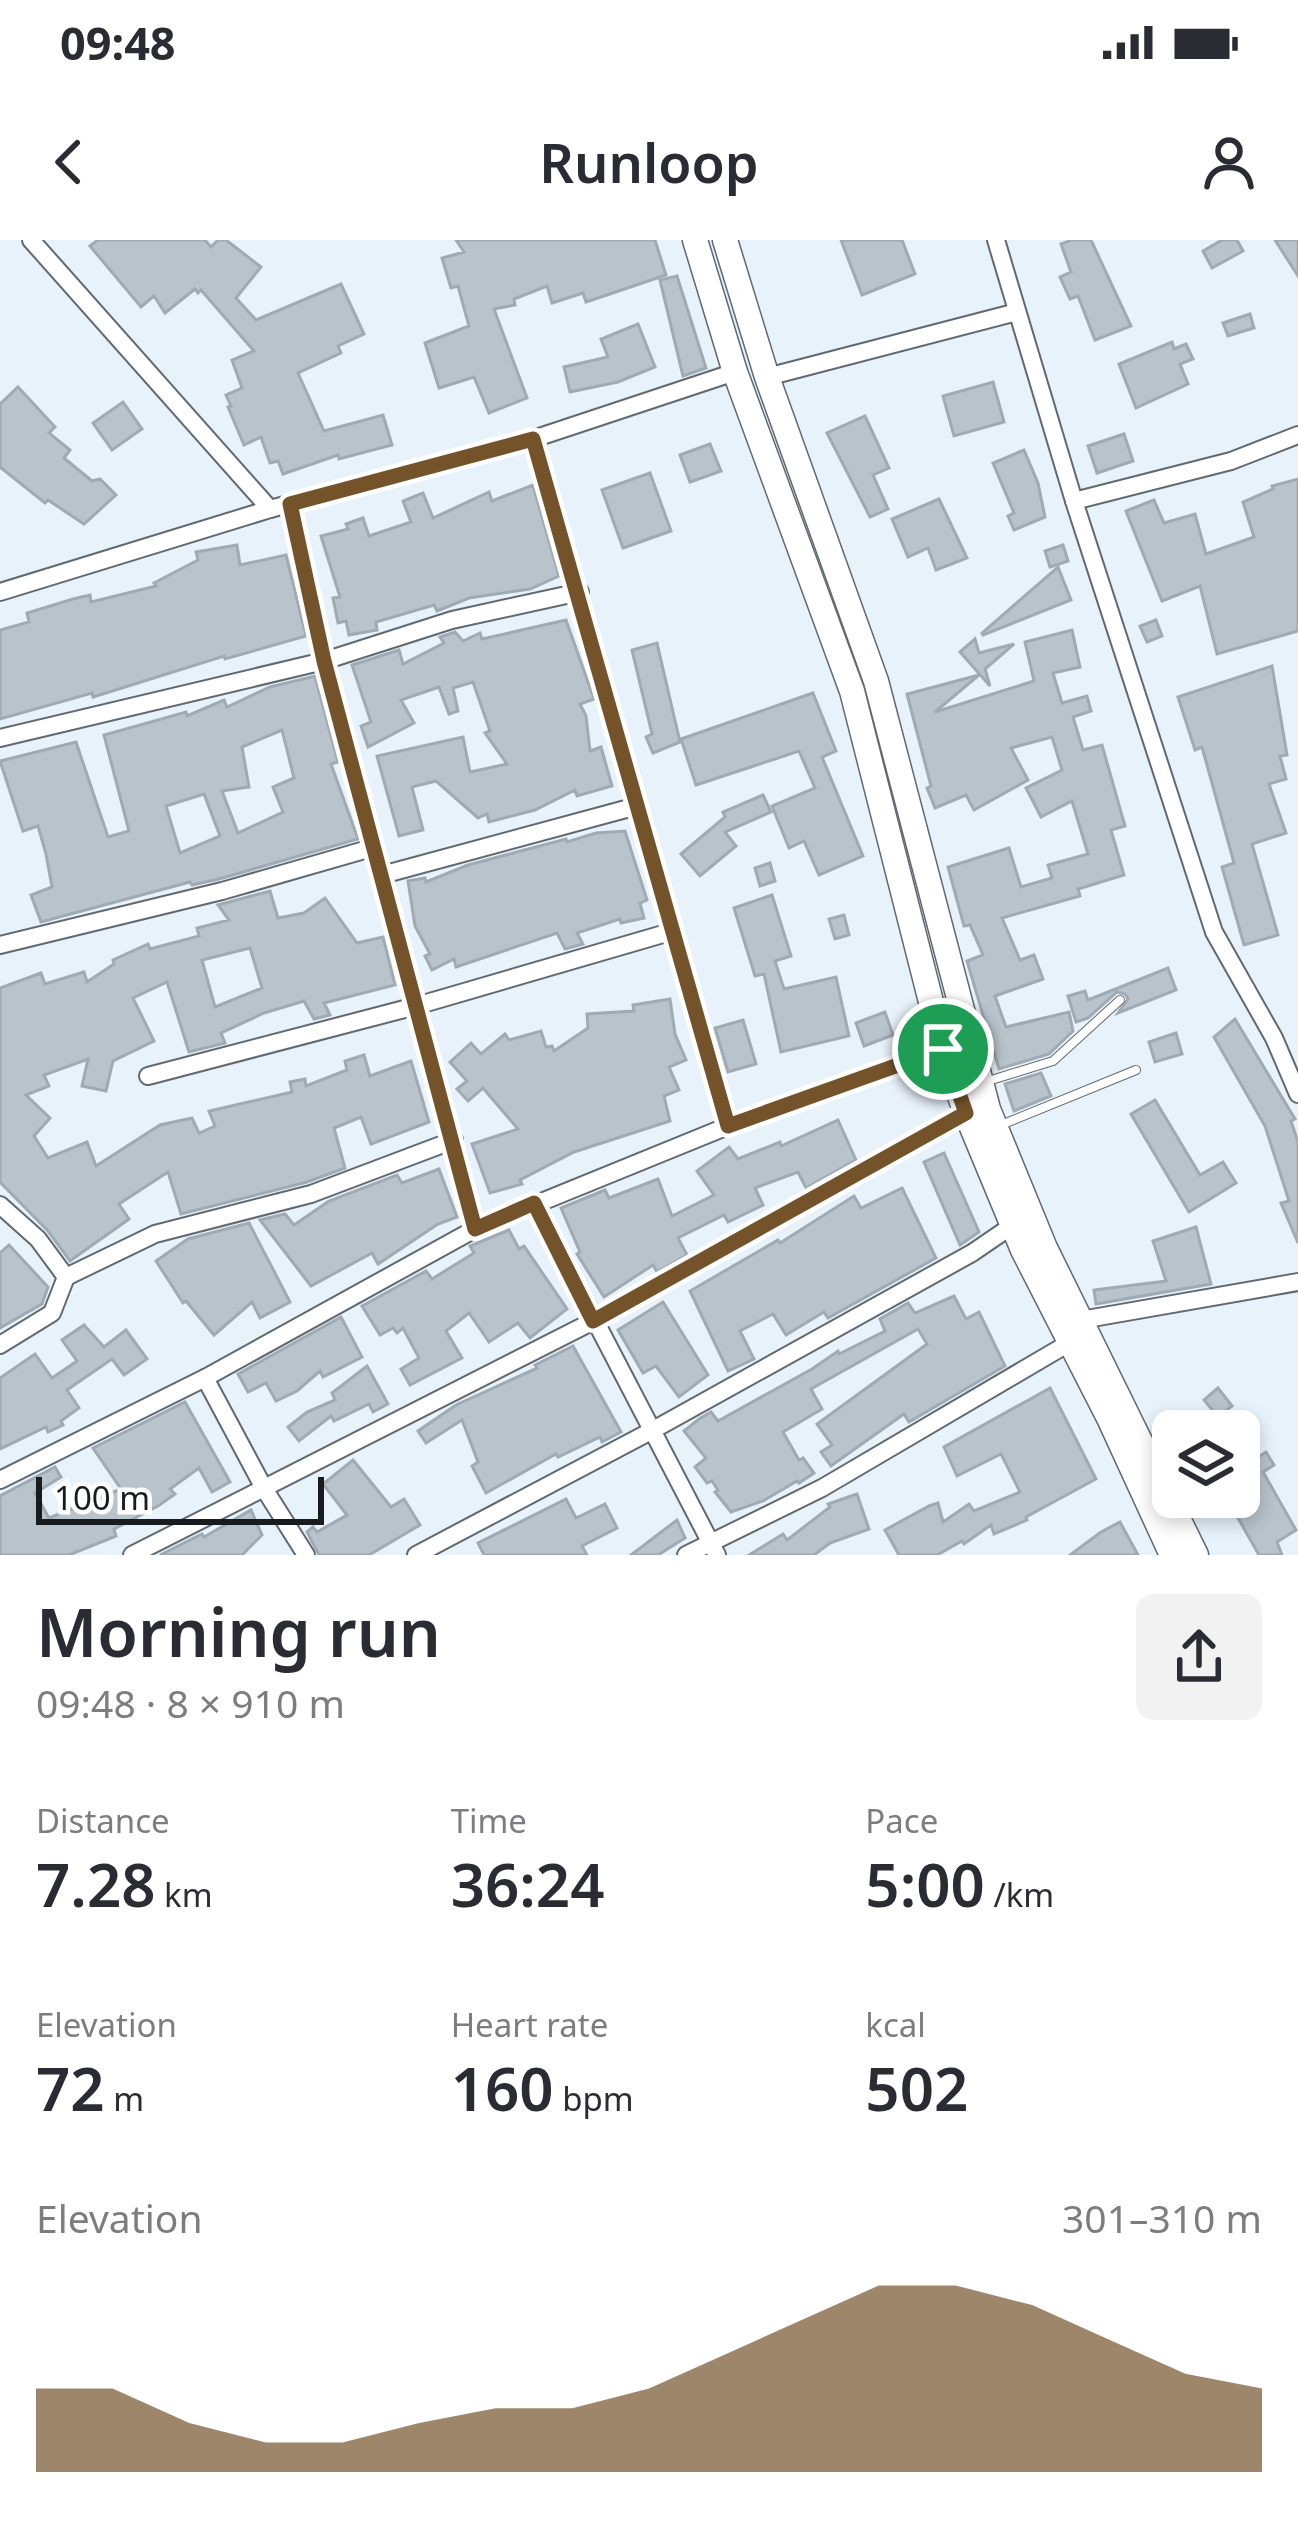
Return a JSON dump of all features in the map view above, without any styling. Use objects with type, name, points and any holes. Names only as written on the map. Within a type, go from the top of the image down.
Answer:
[{"type":"main road","points":[[695,240],[735,372],[824,604],[869,744],[943,1049],[966,1113],[1012,1225],[1109,1418],[1167,1553]]},
{"type":"main road","points":[[725,240],[767,376],[876,681],[994,1127],[1045,1248],[1196,1555]]},
{"type":"main road","points":[[890,838],[916,835]]},
{"type":"street","points":[[31,240],[270,509]]},
{"type":"street","points":[[996,240],[1074,501],[1214,932],[1274,1038],[1298,1094]]},
{"type":"street","points":[[767,376],[1017,312]]},
{"type":"street","points":[[0,592],[270,509],[533,439],[735,372]]},
{"type":"street","points":[[1074,501],[1231,461],[1298,435]]},
{"type":"street","points":[[533,439],[728,1126]]},
{"type":"street","points":[[290,504],[324,661],[475,1229]]},
{"type":"street","points":[[0,738],[324,661],[452,620],[580,592]]},
{"type":"street","points":[[382,875],[637,806]]},
{"type":"street","points":[[0,945],[375,847]]},
{"type":"street","points":[[148,1076],[416,1006],[670,932]]},
{"type":"street","points":[[0,1480],[205,1378],[475,1229],[728,1126],[943,1049]]},
{"type":"street","points":[[140,1553],[593,1321],[966,1113]]},
{"type":"street","points":[[0,1345],[52,1313],[66,1277],[119,1248],[155,1234],[311,1194],[454,1140]]},
{"type":"street","points":[[534,1203],[713,1548]]},
{"type":"street","points":[[0,1205],[8,1222],[38,1239],[66,1277]]},
{"type":"street","points":[[416,1555],[653,1430],[972,1252],[1012,1225]]},
{"type":"street","points":[[1082,1320],[1298,1282]]},
{"type":"street","points":[[686,1555],[713,1548],[822,1488],[1069,1343]]},
{"type":"street","points":[[205,1378],[306,1555]]},
{"type":"lane","points":[[980,1084],[1053,1061],[1120,1000]]},
{"type":"lane","points":[[994,1127],[1136,1070]]},
{"type":"building","points":[[98,240],[205,240],[211,247],[226,240],[261,267],[236,298],[256,320],[341,284],[364,334],[338,346],[341,353],[298,373],[324,431],[383,415],[392,445],[339,459],[338,455],[283,474],[278,461],[270,463],[261,437],[244,445],[228,407],[226,395],[242,388],[232,360],[254,351],[201,290],[195,289],[165,313],[154,296],[141,307],[90,246]]},
{"type":"building","points":[[456,240],[655,240],[666,275],[586,302],[583,293],[552,303],[547,286],[514,299],[515,305],[494,309],[527,398],[489,413],[474,377],[439,388],[425,343],[469,326],[458,286],[451,288],[442,258],[464,252]]},
{"type":"building","points":[[841,240],[902,240],[915,274],[862,295]]},
{"type":"building","points":[[1091,240],[1131,326],[1095,340],[1078,296],[1070,299],[1060,277],[1071,272],[1061,244]]},
{"type":"building","points":[[1222,240],[1237,240],[1243,251],[1212,268],[1203,251]]},
{"type":"building","points":[[1275,240],[1298,240],[1298,276]]},
{"type":"building","points":[[677,276],[706,368],[683,376],[660,280]]},
{"type":"building","points":[[1250,314],[1254,328],[1228,336],[1223,323]]},
{"type":"building","points":[[638,324],[655,367],[618,382],[570,392],[564,367],[608,357],[601,339]]},
{"type":"building","points":[[1172,342],[1174,349],[1186,344],[1193,359],[1180,364],[1188,384],[1136,408],[1119,364]]},
{"type":"building","points":[[993,382],[1004,422],[954,436],[943,396]]},
{"type":"building","points":[[18,387],[55,427],[49,433],[70,450],[64,458],[92,481],[100,479],[116,495],[84,524],[48,500],[45,503],[0,467],[0,404]]},
{"type":"building","points":[[123,402],[142,429],[112,450],[93,423]]},
{"type":"building","points":[[865,416],[889,468],[873,475],[888,509],[870,517],[827,433]]},
{"type":"building","points":[[1124,434],[1133,461],[1097,473],[1088,446]]},
{"type":"building","points":[[710,444],[721,471],[690,482],[680,455]]},
{"type":"building","points":[[1024,450],[1045,517],[1014,530],[1008,516],[1014,513],[993,463]]},
{"type":"building","points":[[650,473],[671,531],[623,548],[602,490]]},
{"type":"building","points":[[1298,479],[1298,631],[1217,654],[1200,586],[1162,601],[1126,511],[1154,500],[1164,523],[1195,514],[1206,554],[1254,537],[1243,502]]},
{"type":"building","points":[[533,485],[559,576],[530,589],[469,598],[437,611],[434,605],[376,622],[377,630],[349,635],[346,621],[338,623],[333,598],[340,597],[321,536],[348,529],[346,524],[363,518],[369,536],[411,522],[403,501],[423,493],[433,518],[489,492],[492,501]]},
{"type":"building","points":[[939,499],[967,558],[936,570],[928,548],[908,557],[892,519]]},
{"type":"building","points":[[237,545],[240,565],[286,555],[306,636],[0,719],[0,630],[29,622],[27,613],[73,599],[90,595],[91,602],[156,586],[154,583],[198,560],[196,552]]},
{"type":"building","points":[[1063,545],[1068,561],[1050,567],[1045,551]]},
{"type":"building","points":[[1058,567],[1071,600],[983,635],[982,633]]},
{"type":"building","points":[[566,620],[594,699],[580,704],[590,751],[601,747],[612,786],[577,796],[575,790],[535,810],[489,822],[487,814],[478,818],[436,781],[412,787],[423,830],[399,836],[377,756],[463,737],[470,772],[507,764],[485,733],[490,731],[473,682],[453,688],[458,711],[449,714],[439,687],[401,700],[414,723],[368,747],[361,726],[371,722],[352,665],[399,650],[403,664],[444,643],[440,637],[455,632],[463,641],[480,633],[482,639]]},
{"type":"building","points":[[1156,620],[1162,636],[1147,642],[1140,626]]},
{"type":"building","points":[[1072,630],[1080,667],[1053,673],[1062,703],[1087,696],[1091,711],[1073,717],[1083,750],[1102,745],[1125,826],[1111,830],[1124,875],[1078,889],[1080,896],[1002,918],[1020,960],[1034,955],[1043,979],[995,996],[1006,1027],[1069,1012],[1073,1031],[1049,1054],[999,1069],[967,961],[983,955],[970,925],[964,926],[948,867],[1009,848],[1021,887],[1052,878],[1048,865],[1088,854],[1072,801],[1041,817],[1026,788],[1062,770],[1052,737],[1011,748],[1028,780],[974,810],[966,795],[935,808],[907,694],[979,675],[935,712],[1034,681],[1025,642]]},
{"type":"building","points":[[975,639],[979,653],[1014,644],[985,669],[990,686],[960,652]]},
{"type":"building","points":[[657,643],[680,742],[653,753],[646,737],[652,734],[632,650]]},
{"type":"building","points":[[1272,666],[1287,755],[1280,756],[1286,779],[1269,784],[1286,833],[1252,844],[1278,935],[1244,945],[1222,867],[1234,863],[1202,747],[1195,750],[1178,697]]},
{"type":"building","points":[[315,676],[338,762],[331,764],[358,839],[41,922],[31,895],[52,887],[46,854],[38,826],[23,831],[0,761],[76,742],[108,837],[129,831],[104,735],[186,712],[187,716],[224,700],[227,707],[270,687]],"holes":[[[282,730],[294,778],[273,787],[283,812],[238,833],[222,791],[249,787],[242,747]],[[204,794],[220,836],[180,853],[166,806]]]},
{"type":"building","points":[[813,693],[836,751],[822,757],[863,856],[819,875],[804,841],[789,848],[772,806],[815,788],[799,751],[696,785],[681,739]]},
{"type":"building","points":[[763,795],[771,812],[725,832],[736,846],[700,876],[681,854],[725,817],[723,812]]},
{"type":"building","points":[[625,831],[647,900],[640,903],[644,918],[621,923],[620,919],[577,933],[583,944],[565,949],[557,933],[456,967],[454,959],[432,970],[425,956],[430,954],[415,926],[408,881],[425,878],[426,882],[468,865],[566,839]]},
{"type":"building","points":[[770,863],[775,881],[760,886],[755,868]]},
{"type":"building","points":[[270,891],[278,918],[304,913],[325,898],[357,943],[383,937],[395,985],[324,1003],[330,1015],[314,1019],[304,1001],[264,1013],[221,1033],[225,1043],[189,1052],[167,982],[133,998],[154,1041],[113,1061],[106,1091],[82,1086],[88,1059],[44,1075],[49,1086],[26,1095],[50,1118],[34,1136],[48,1158],[87,1142],[96,1166],[160,1125],[192,1118],[199,1133],[215,1126],[209,1111],[292,1092],[290,1082],[305,1079],[306,1086],[347,1070],[345,1061],[364,1055],[370,1076],[411,1061],[429,1122],[371,1144],[361,1117],[334,1128],[345,1168],[181,1214],[168,1172],[119,1204],[129,1219],[70,1261],[0,1182],[0,988],[41,973],[45,984],[84,972],[87,982],[114,964],[113,960],[148,944],[150,949],[199,936],[197,928],[229,920],[218,905]],"holes":[[[250,948],[262,988],[215,1007],[202,960]]]},
{"type":"building","points":[[772,895],[791,956],[775,961],[784,989],[836,977],[849,1036],[781,1052],[764,974],[755,976],[734,908]]},
{"type":"building","points":[[844,915],[849,935],[835,939],[829,919]]},
{"type":"building","points":[[1168,968],[1176,990],[1118,1013],[1128,999],[1117,992],[1088,1018],[1076,1022],[1068,996],[1085,991],[1088,1000]]},
{"type":"building","points":[[670,999],[675,1034],[686,1060],[669,1067],[679,1090],[664,1096],[670,1121],[574,1152],[520,1180],[522,1184],[490,1193],[472,1144],[518,1129],[483,1088],[468,1101],[457,1089],[467,1081],[450,1062],[471,1043],[481,1054],[505,1034],[509,1040],[541,1031],[546,1047],[554,1051],[588,1028],[587,1014],[634,1011],[633,1005]]},
{"type":"building","points":[[885,1012],[893,1035],[864,1046],[856,1023]]},
{"type":"building","points":[[1235,1019],[1295,1119],[1291,1121],[1298,1142],[1298,1243],[1281,1203],[1289,1201],[1265,1126],[1214,1037]]},
{"type":"building","points":[[743,1020],[756,1064],[728,1072],[715,1028]]},
{"type":"building","points":[[1176,1033],[1182,1054],[1155,1062],[1149,1042]]},
{"type":"building","points":[[1041,1073],[1051,1096],[1014,1111],[1005,1084]]},
{"type":"building","points":[[1155,1100],[1200,1175],[1223,1162],[1236,1183],[1189,1212],[1131,1114]]},
{"type":"building","points":[[838,1120],[856,1160],[806,1188],[798,1172],[755,1188],[763,1205],[728,1222],[724,1215],[678,1238],[687,1255],[657,1272],[653,1265],[604,1297],[577,1254],[561,1208],[605,1190],[609,1198],[658,1179],[672,1216],[714,1195],[697,1171],[729,1147],[738,1159]]},
{"type":"building","points":[[944,1153],[979,1232],[960,1245],[924,1162]]},
{"type":"building","points":[[439,1169],[457,1217],[438,1224],[378,1264],[372,1253],[311,1286],[260,1220],[285,1214],[294,1225],[329,1201],[397,1175],[402,1183]]},
{"type":"building","points":[[902,1188],[936,1258],[828,1318],[824,1312],[786,1335],[773,1314],[740,1331],[754,1359],[728,1371],[690,1291],[854,1196],[861,1208]]},
{"type":"building","points":[[249,1223],[290,1302],[260,1318],[252,1302],[214,1335],[183,1303],[156,1261],[188,1239]]},
{"type":"building","points":[[1196,1227],[1211,1284],[1096,1304],[1094,1290],[1166,1281],[1153,1241]]},
{"type":"building","points":[[509,1230],[567,1309],[530,1338],[518,1323],[489,1342],[469,1313],[446,1331],[462,1358],[410,1385],[401,1369],[419,1358],[403,1328],[380,1335],[362,1306],[426,1271],[432,1279],[474,1253],[470,1246]]},
{"type":"building","points":[[9,1245],[48,1287],[42,1304],[0,1328],[0,1253]]},
{"type":"building","points":[[954,1296],[966,1319],[979,1312],[1005,1366],[909,1422],[904,1414],[831,1466],[821,1452],[832,1445],[817,1424],[927,1344],[918,1329],[811,1389],[822,1409],[783,1432],[799,1460],[803,1458],[814,1473],[763,1501],[731,1512],[712,1481],[707,1483],[695,1467],[706,1458],[684,1431],[711,1412],[718,1421],[838,1351],[885,1331],[880,1319],[908,1303],[915,1313]]},
{"type":"building","points":[[663,1302],[708,1375],[679,1397],[656,1366],[643,1373],[618,1330]]},
{"type":"building","points":[[341,1317],[362,1357],[323,1377],[320,1371],[276,1401],[266,1383],[248,1392],[238,1374]]},
{"type":"building","points":[[84,1325],[104,1347],[126,1330],[147,1359],[124,1375],[112,1359],[67,1390],[79,1408],[61,1421],[63,1425],[48,1432],[46,1427],[0,1449],[0,1378],[35,1354],[52,1378],[77,1361],[62,1340]]},
{"type":"building","points":[[573,1346],[621,1432],[556,1454],[486,1493],[472,1466],[478,1462],[462,1420],[426,1443],[418,1431],[456,1405]]},
{"type":"building","points":[[367,1366],[388,1404],[373,1412],[369,1404],[334,1421],[331,1416],[299,1441],[288,1427],[335,1400],[332,1393]]},
{"type":"building","points":[[1050,1388],[1096,1479],[994,1534],[991,1525],[937,1555],[899,1555],[885,1530],[929,1506],[938,1503],[943,1522],[969,1504],[974,1511],[1020,1492],[1001,1454],[957,1476],[944,1447]]},
{"type":"building","points":[[1218,1388],[1232,1406],[1212,1410],[1204,1400]]},
{"type":"building","points":[[185,1402],[230,1482],[212,1492],[199,1468],[170,1489],[175,1494],[114,1529],[116,1536],[69,1555],[0,1555],[0,1496],[55,1467],[61,1477],[35,1493],[49,1518],[121,1489],[93,1448]]},
{"type":"building","points":[[1266,1452],[1274,1465],[1263,1472],[1296,1530],[1277,1542],[1282,1555],[1259,1555],[1238,1518],[1260,1518],[1260,1456]]},
{"type":"building","points":[[353,1460],[391,1507],[404,1499],[420,1525],[369,1555],[319,1555],[307,1532],[313,1527],[317,1532],[347,1515],[323,1484]]},
{"type":"building","points":[[857,1494],[869,1529],[830,1543],[814,1555],[749,1555],[783,1534],[787,1540],[828,1504]]},
{"type":"building","points":[[566,1499],[576,1518],[605,1504],[617,1528],[582,1546],[587,1555],[484,1555],[478,1543]]},
{"type":"building","points":[[251,1510],[262,1535],[242,1555],[160,1555],[204,1537]]},
{"type":"building","points":[[677,1520],[685,1538],[658,1555],[631,1555]]},
{"type":"building","points":[[1120,1522],[1138,1555],[1070,1555],[1101,1532]]},
{"type":"route","points":[[533,439],[728,1126],[943,1049],[966,1113],[593,1321],[534,1203],[475,1229],[324,661],[290,504],[533,439]]}]
